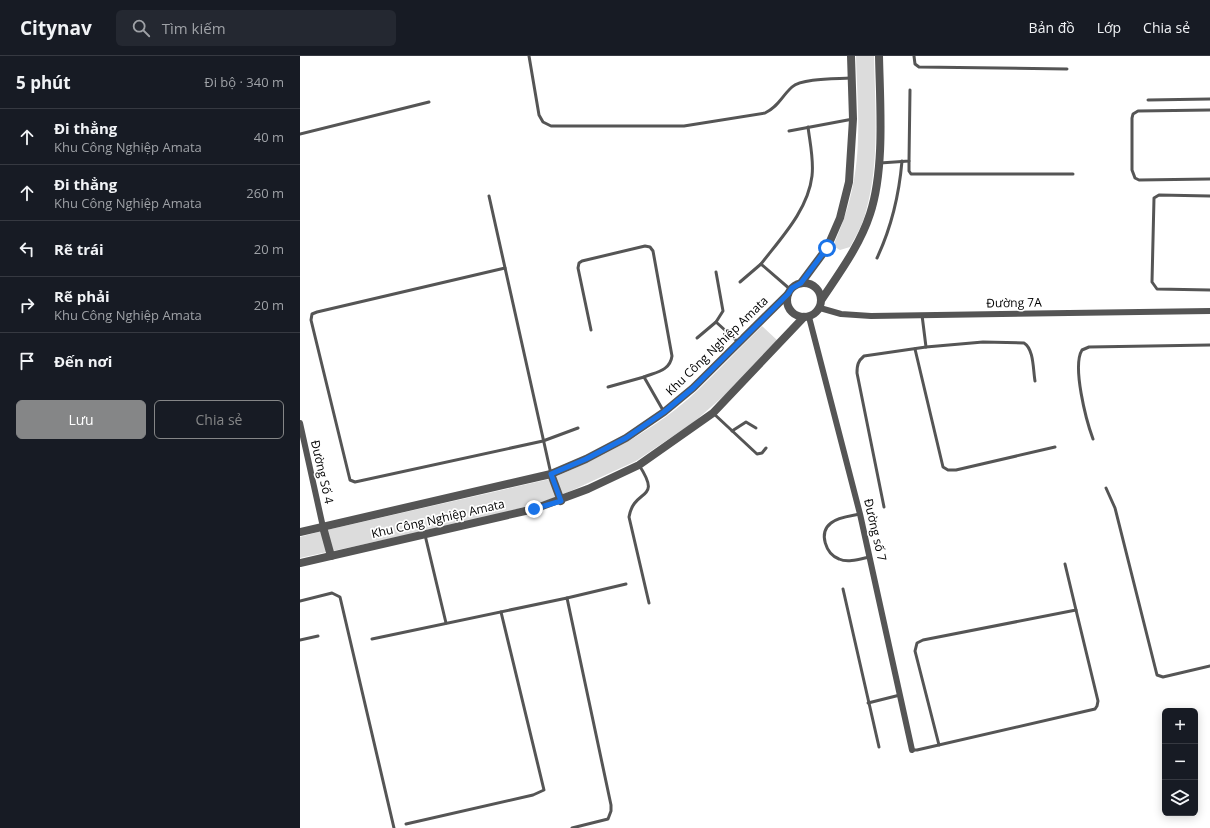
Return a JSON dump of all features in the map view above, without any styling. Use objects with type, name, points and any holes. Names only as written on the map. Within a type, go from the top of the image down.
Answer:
[{"type":"street","points":[[852,56],[853,119],[849,182],[840,218],[827,248],[801,283],[789,292],[787,302],[790,310],[798,316],[807,317],[820,308],[822,299],[848,260],[870,214],[876,191],[879,163],[879,56]]},
{"type":"street","points":[[801,283],[806,283],[816,287],[822,299]]},
{"type":"street","name":"Khu Công Nghiệp Amata","points":[[300,532],[551,474],[586,459],[619,441],[664,412],[693,388],[789,292]]},
{"type":"street","name":"Đường 7A","points":[[820,308],[841,314],[871,316],[1210,311]]},
{"type":"street","name":"Khu Công Nghiệp Amata","points":[[300,563],[534,509],[561,501],[639,465],[713,413],[807,317]]},
{"type":"street","name":"Đường số 7","points":[[807,317],[860,514],[912,750]]},
{"type":"street","name":"Đường Số 4","points":[[300,423],[323,526]]},
{"type":"street","points":[[551,474],[561,501]]},
{"type":"street","points":[[323,526],[331,556]]},
{"type":"lane","points":[[529,56],[539,115],[543,122],[551,126],[684,126],[765,113],[775,108],[792,87],[800,82],[852,78]]},
{"type":"lane","points":[[914,56],[915,64],[919,67],[1067,68]]},
{"type":"lane","points":[[910,90],[909,171],[911,174],[1073,174]]},
{"type":"lane","points":[[1148,100],[1210,99]]},
{"type":"lane","points":[[300,134],[428,102]]},
{"type":"lane","points":[[1210,110],[1135,112],[1132,118],[1132,175],[1139,180],[1210,179]]},
{"type":"lane","points":[[790,130],[853,119]]},
{"type":"lane","points":[[740,282],[761,264],[795,219],[802,207],[812,178],[813,165],[808,127]]},
{"type":"lane","points":[[877,258],[892,221],[900,189],[902,161]]},
{"type":"lane","points":[[879,163],[909,161]]},
{"type":"lane","points":[[1210,196],[1159,195],[1154,198],[1152,282],[1157,289],[1210,290]]},
{"type":"lane","points":[[489,196],[551,474]]},
{"type":"lane","points":[[591,330],[578,268],[579,263],[638,247],[650,247],[653,251],[672,356],[671,363],[666,369],[608,387]]},
{"type":"lane","points":[[761,264],[789,292]]},
{"type":"lane","points":[[505,268],[312,314],[311,320],[350,480],[355,482],[543,441],[578,428]]},
{"type":"lane","points":[[697,338],[716,322],[723,311],[716,272]]},
{"type":"lane","points":[[922,315],[926,347]]},
{"type":"lane","points":[[716,322],[738,342]]},
{"type":"lane","points":[[884,507],[857,373],[857,365],[864,356],[915,348],[983,342],[1024,343],[1028,345],[1030,351],[1035,381]]},
{"type":"lane","points":[[1093,439],[1084,408],[1080,376],[1078,356],[1082,350],[1089,348],[1210,345]]},
{"type":"lane","points":[[915,348],[944,466],[948,470],[956,470],[1055,447]]},
{"type":"lane","points":[[644,377],[664,412]]},
{"type":"lane","points":[[713,413],[757,454],[762,453],[766,448]]},
{"type":"lane","points":[[732,431],[746,422],[756,428]]},
{"type":"lane","points":[[639,465],[650,486],[647,492],[634,504],[630,516],[649,603]]},
{"type":"lane","points":[[1106,488],[1115,508],[1156,675],[1163,677],[1210,666]]},
{"type":"lane","points":[[860,514],[831,523],[826,529],[824,539],[831,554],[838,559],[847,561],[870,557]]},
{"type":"lane","points":[[425,535],[446,623]]},
{"type":"lane","points":[[912,750],[1095,709],[1098,701],[1065,564]]},
{"type":"lane","points":[[372,639],[626,584]]},
{"type":"lane","points":[[843,589],[879,747]]},
{"type":"lane","points":[[300,601],[332,593],[340,597],[394,828]]},
{"type":"lane","points":[[567,598],[605,770],[612,811],[608,819],[572,828]]},
{"type":"lane","points":[[940,744],[915,652],[917,643],[923,640],[1076,610]]},
{"type":"lane","points":[[406,824],[533,794],[544,790],[501,612]]},
{"type":"lane","points":[[300,640],[318,636]]},
{"type":"lane","points":[[868,703],[900,695]]},
{"type":"shaded area","points":[[856,56],[874,56],[876,115],[875,154],[870,192],[863,221],[850,247],[840,250],[833,246],[849,201],[856,169],[858,120]]},
{"type":"shaded area","points":[[762,326],[778,341],[735,386],[694,422],[636,461],[562,495],[555,477],[612,450],[666,417],[698,390]]},
{"type":"shaded area","points":[[550,479],[557,497],[529,506],[445,527],[333,551],[327,530]]},
{"type":"shaded area","points":[[322,531],[327,552],[300,558],[300,537]]},
{"type":"route","points":[[534,509],[561,501],[551,474],[586,459],[626,438],[664,412],[693,388],[788,294],[795,285],[801,283],[827,248]]}]
